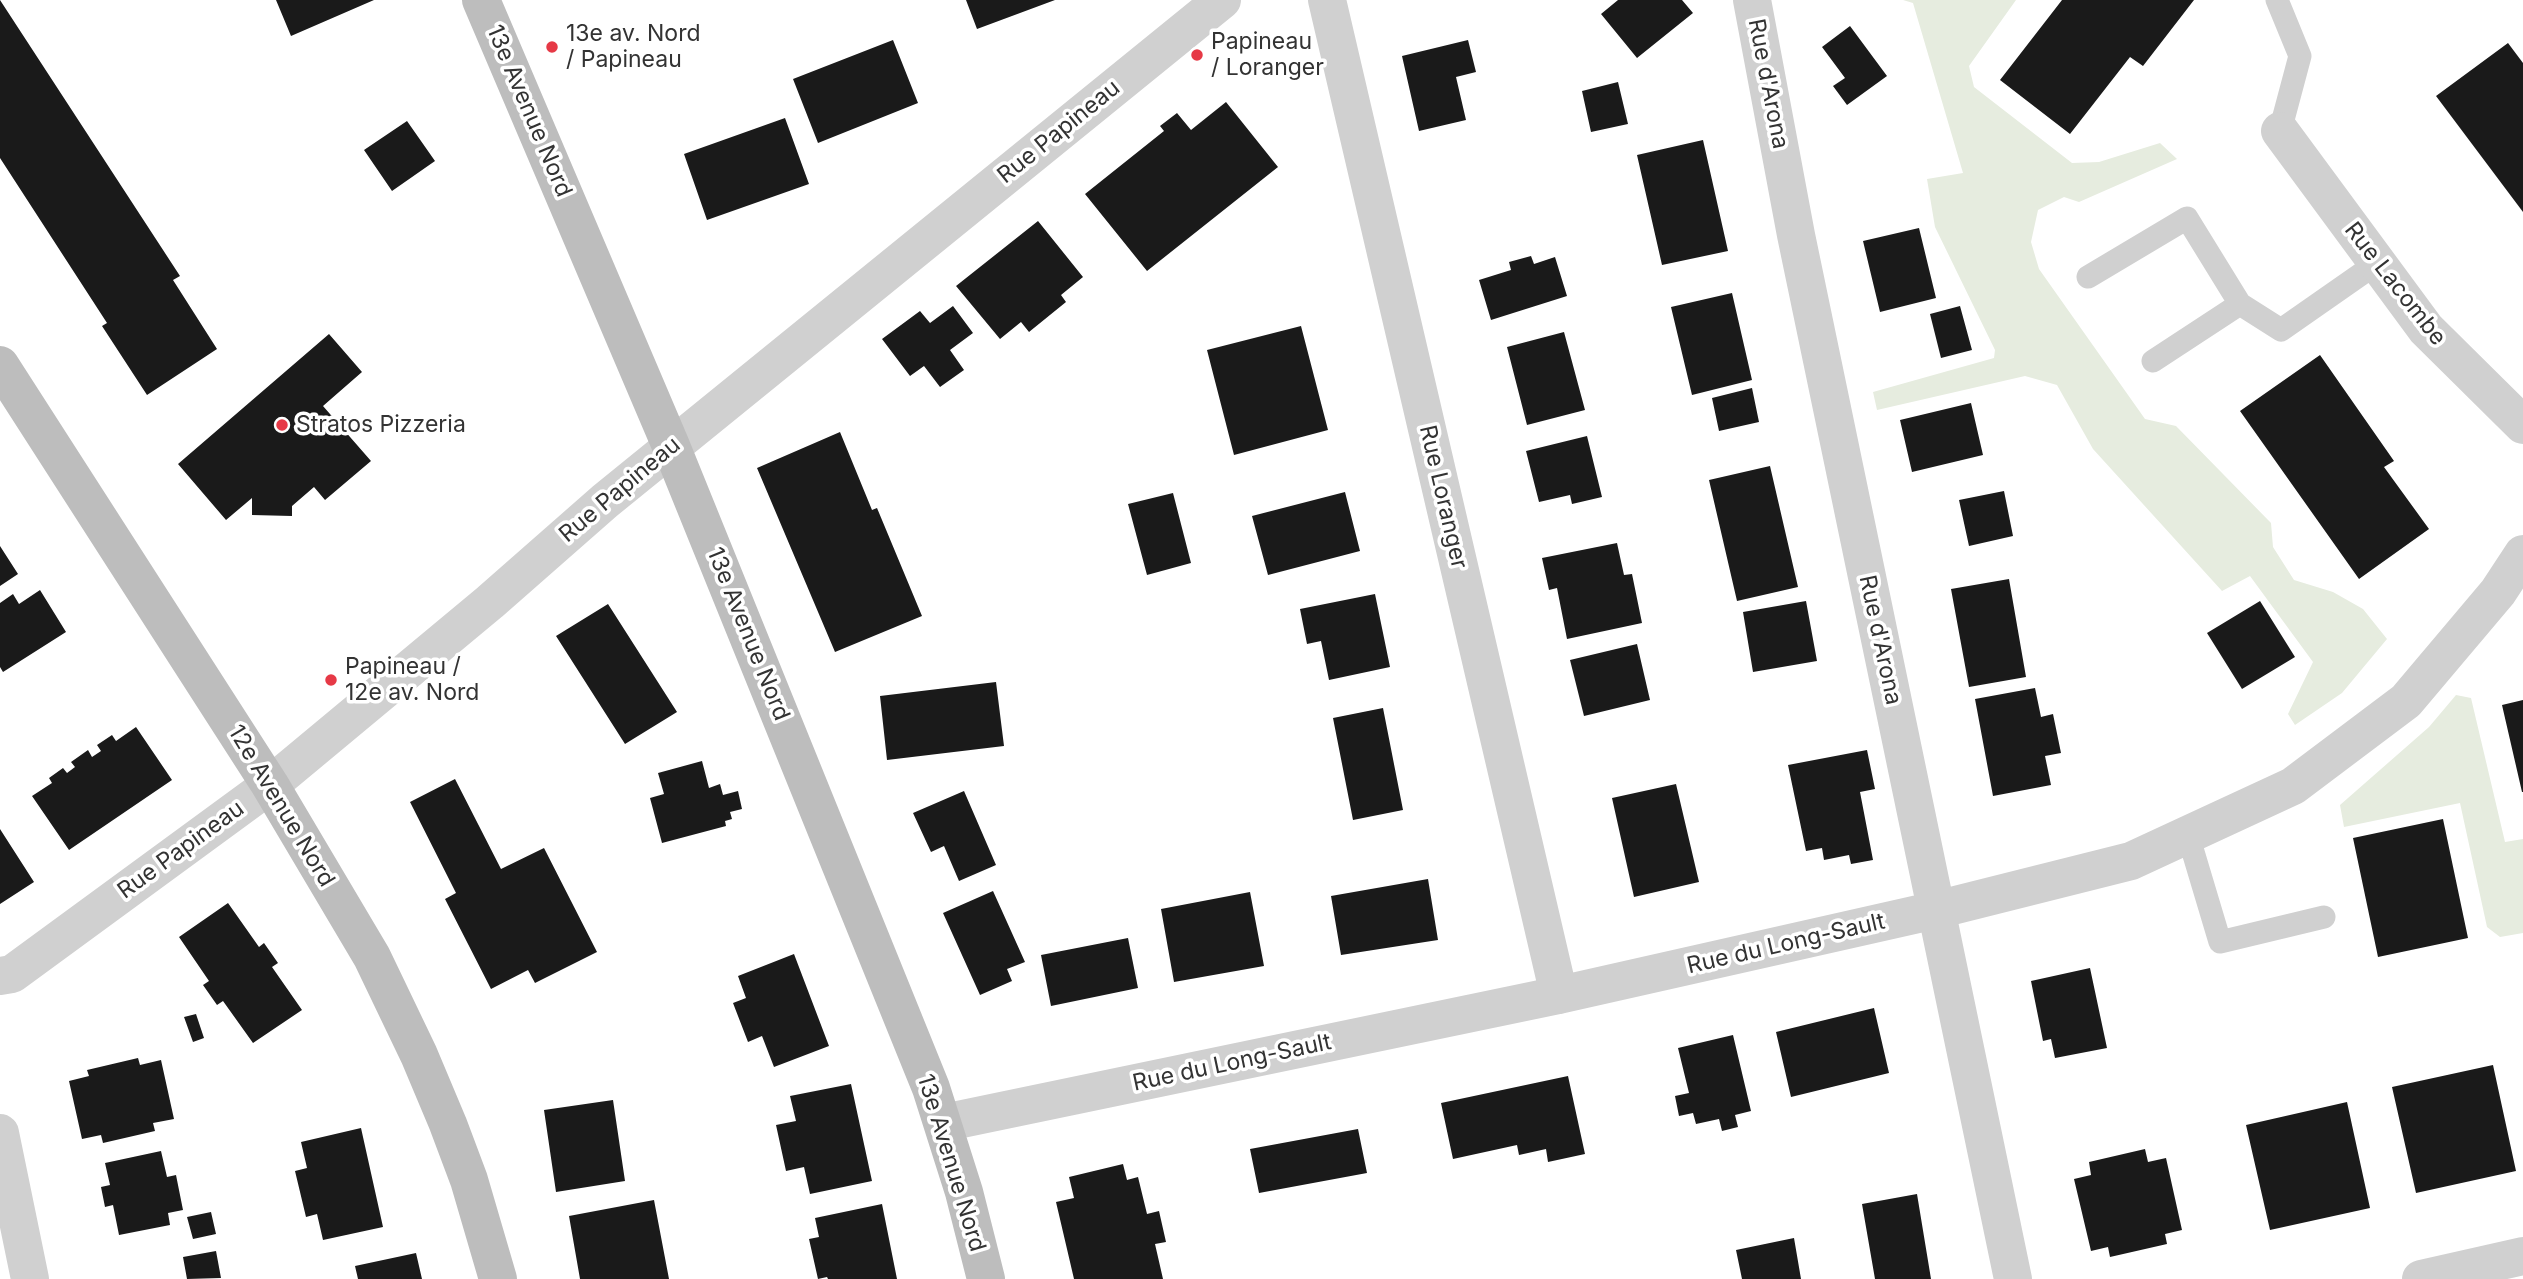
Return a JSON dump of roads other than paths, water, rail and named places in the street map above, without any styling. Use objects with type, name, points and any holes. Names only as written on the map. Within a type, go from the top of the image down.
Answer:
[{"type":"main road","name":"13e Avenue Nord","points":[[481,0],[671,446],[943,1123],[964,1192],[985,1279]]},
{"type":"main road","name":"12e Avenue Nord","points":[[0,365],[270,785],[372,957],[419,1055],[469,1180],[498,1279]]},
{"type":"street","name":"Rue Papineau","points":[[4,983],[270,785],[490,602],[671,446],[1222,0]]},
{"type":"street","name":"Rue Loranger","points":[[1327,0],[1559,995]]},
{"type":"street","name":"Rue d'Arona","points":[[1752,0],[1796,235],[2013,1279]]},
{"type":"street","name":"Rue Lacombe","points":[[2280,131],[2426,329],[2523,425]]},
{"type":"street","name":"Rue du Long-Sault","points":[[943,1123],[1559,995],[1936,910],[2131,861],[2293,786],[2406,701],[2498,592],[2523,554]]},
{"type":"street","points":[[0,1133],[30,1279]]},
{"type":"street","points":[[2421,1279],[2523,1256]]},
{"type":"lane","points":[[2277,0],[2300,56],[2280,131]]},
{"type":"lane","points":[[2088,277],[2187,218],[2240,304],[2281,330],[2377,263]]},
{"type":"lane","points":[[2153,361],[2240,304]]},
{"type":"lane","points":[[2188,835],[2220,942],[2324,917]]},
{"type":"place","name":"13e av. Nord / Papineau","points":[[552,47]]},
{"type":"place","name":"Papineau / Loranger","points":[[1197,55]]},
{"type":"place","name":"Stratos Pizzeria","points":[[282,425]]},
{"type":"place","name":"Papineau / 12e av. Nord","points":[[331,680]]}]
